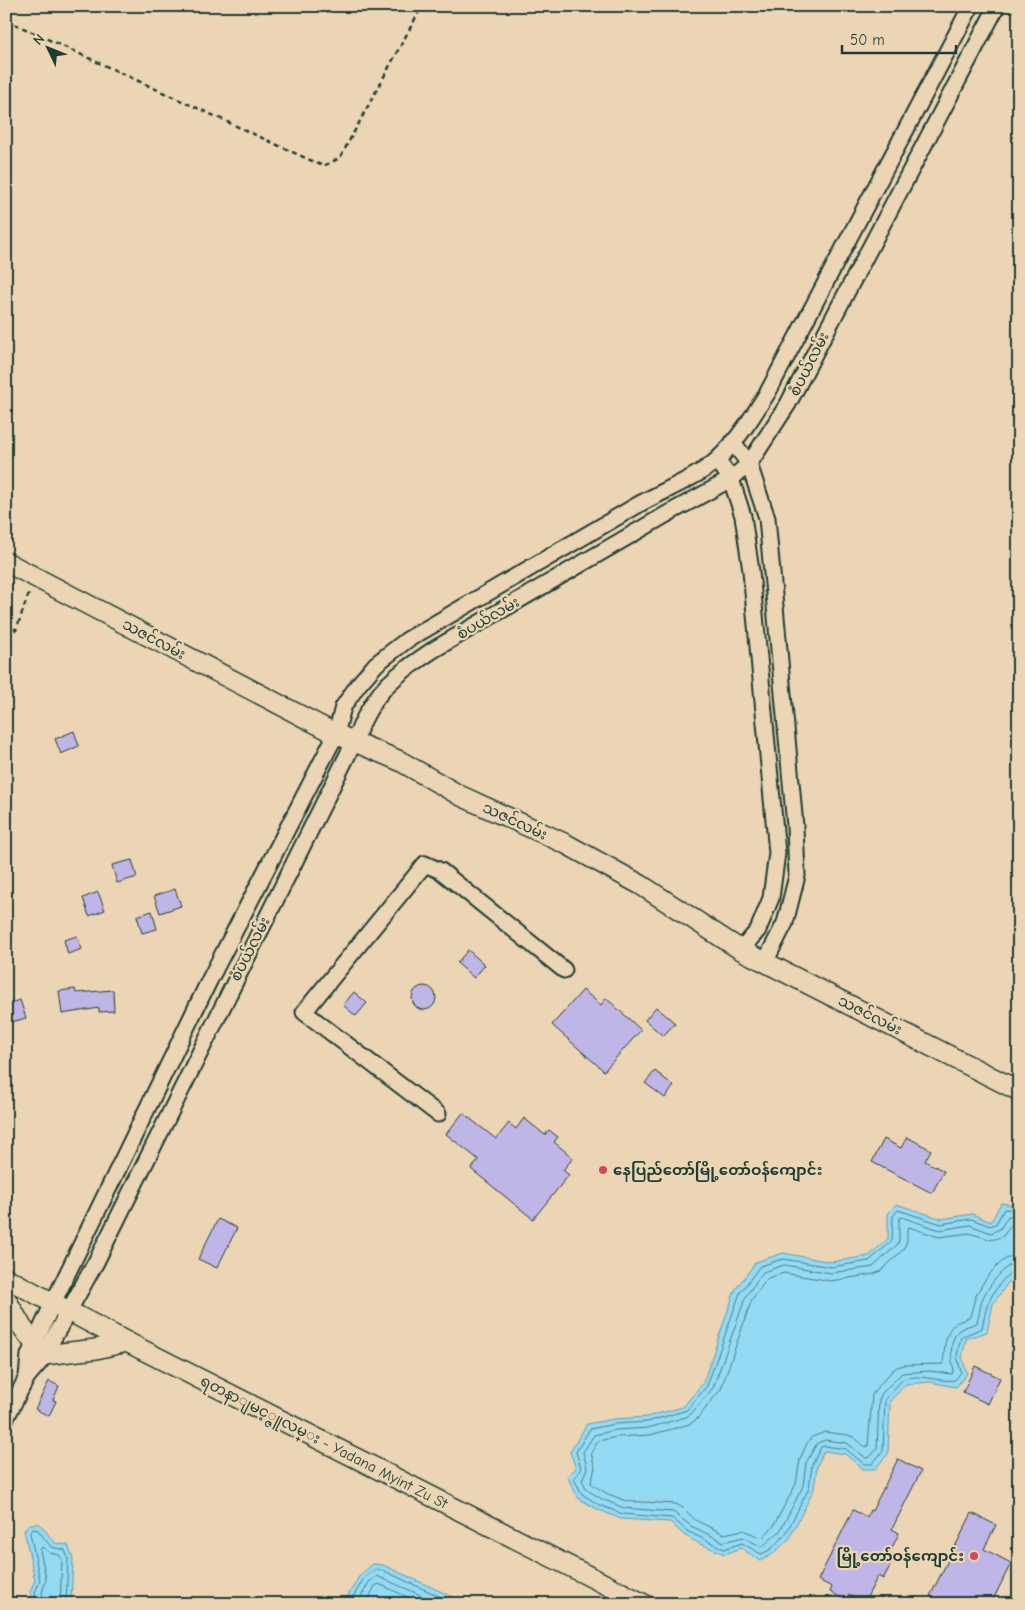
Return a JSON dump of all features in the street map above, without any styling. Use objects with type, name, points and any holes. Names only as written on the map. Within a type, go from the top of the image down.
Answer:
[{"type":"main road","name":"သဇင်လမ်း","points":[[6,562],[336,734],[400,761],[459,795],[566,844],[641,885],[741,950],[1019,1091]]},
{"type":"main road","name":"ရတနာျမင့္ဇူလမ္း - Yadana Myint Zu St","points":[[6,1278],[127,1342],[644,1604]]},
{"type":"main road","points":[[6,1299],[22,1327],[39,1349],[96,1348],[127,1342]]},
{"type":"street","name":"စံပယ်လမ်း","points":[[61,1307],[210,979],[336,734],[343,707],[358,685],[376,664],[407,640],[656,495],[704,470],[717,460],[746,427],[768,392],[971,6]]},
{"type":"street","name":"စံပယ်လမ်း","points":[[61,1307],[100,1254],[354,742],[363,717],[380,692],[403,670],[440,645],[731,479],[749,464],[788,404],[997,6]]},
{"type":"street","points":[[960,26],[981,36]]},
{"type":"street","points":[[733,442],[749,464],[767,518],[790,764],[797,876],[785,923],[765,962]]},
{"type":"street","points":[[717,460],[731,479],[742,516],[751,571],[777,853],[771,898],[758,930],[741,950]]},
{"type":"street","points":[[438,1114],[304,1012],[425,864],[442,871],[564,970]]},
{"type":"street","points":[[6,1418],[61,1307]]},
{"type":"path","points":[[6,20],[323,166],[340,158],[422,6]]},
{"type":"path","points":[[6,624],[16,630],[34,576]]},
{"type":"water","points":[[1001,1203],[1019,1206],[1019,1271],[1012,1277],[993,1304],[987,1332],[966,1339],[962,1357],[967,1374],[956,1387],[930,1382],[906,1384],[890,1401],[888,1454],[875,1469],[863,1469],[845,1454],[824,1451],[817,1466],[814,1489],[789,1539],[773,1554],[760,1561],[741,1548],[725,1554],[684,1535],[670,1522],[621,1519],[597,1509],[578,1498],[567,1476],[576,1468],[570,1452],[587,1424],[614,1419],[646,1417],[683,1407],[703,1383],[735,1290],[756,1262],[783,1253],[831,1262],[869,1256],[888,1239],[888,1214],[896,1204],[942,1219],[972,1214],[991,1222]]},
{"type":"water","points":[[29,1524],[40,1524],[55,1543],[68,1545],[73,1558],[71,1604],[33,1604],[30,1592],[35,1580],[24,1530]]},
{"type":"water","points":[[373,1564],[383,1565],[468,1604],[343,1604],[360,1575]]},
{"type":"building","points":[[74,731],[79,746],[61,754],[55,739]]},
{"type":"building","points":[[132,860],[137,877],[117,883],[112,865]]},
{"type":"building","points":[[175,889],[181,906],[160,913],[154,896]]},
{"type":"building","points":[[98,892],[105,910],[89,916],[83,898]]},
{"type":"building","points":[[152,911],[157,929],[142,933],[137,916]]},
{"type":"building","points":[[77,936],[82,949],[68,954],[64,940]]},
{"type":"building","points":[[468,950],[485,965],[474,978],[457,963]]},
{"type":"building","points":[[424,986],[433,989],[436,998],[433,1007],[424,1010],[415,1007],[412,998],[415,989]]},
{"type":"building","points":[[75,989],[76,993],[113,990],[114,1011],[99,1012],[99,1008],[62,1014],[59,991]]},
{"type":"building","points":[[583,990],[601,1005],[606,998],[641,1030],[604,1071],[552,1025]]},
{"type":"building","points":[[354,992],[367,1003],[356,1016],[343,1005]]},
{"type":"building","points":[[20,1000],[26,1018],[12,1022],[7,1004]]},
{"type":"building","points":[[656,1007],[675,1023],[663,1036],[645,1020]]},
{"type":"building","points":[[655,1071],[674,1086],[665,1098],[645,1083]]},
{"type":"building","points":[[463,1113],[496,1139],[509,1123],[516,1129],[524,1118],[545,1135],[549,1130],[558,1137],[554,1142],[573,1158],[563,1170],[569,1175],[533,1219],[471,1169],[479,1160],[446,1134]]},
{"type":"building","points":[[907,1137],[931,1150],[925,1161],[944,1171],[932,1193],[872,1162],[884,1139],[901,1148]]},
{"type":"building","points":[[218,1219],[237,1228],[217,1268],[198,1259]]},
{"type":"building","points":[[975,1366],[1000,1378],[988,1404],[963,1392]]},
{"type":"building","points":[[49,1381],[59,1386],[53,1400],[56,1401],[49,1416],[35,1409]]},
{"type":"building","points":[[898,1459],[921,1471],[892,1529],[899,1533],[889,1554],[895,1557],[883,1579],[878,1576],[864,1603],[848,1595],[846,1600],[830,1592],[832,1587],[818,1580],[853,1510],[867,1517],[870,1510],[872,1511]]},
{"type":"building","name":"မြို့တော်ဝန်ကျောင်း","points":[[972,1513],[996,1525],[984,1549],[1011,1563],[991,1604],[947,1604],[930,1596]]},
{"type":"place","name":"နေပြည်တော်မြို့တော်ဝန်ကျောင်း","points":[[603,1170]]},
{"type":"place","name":"မြို့တော်ဝန်ကျောင်း","points":[[974,1556]]}]
